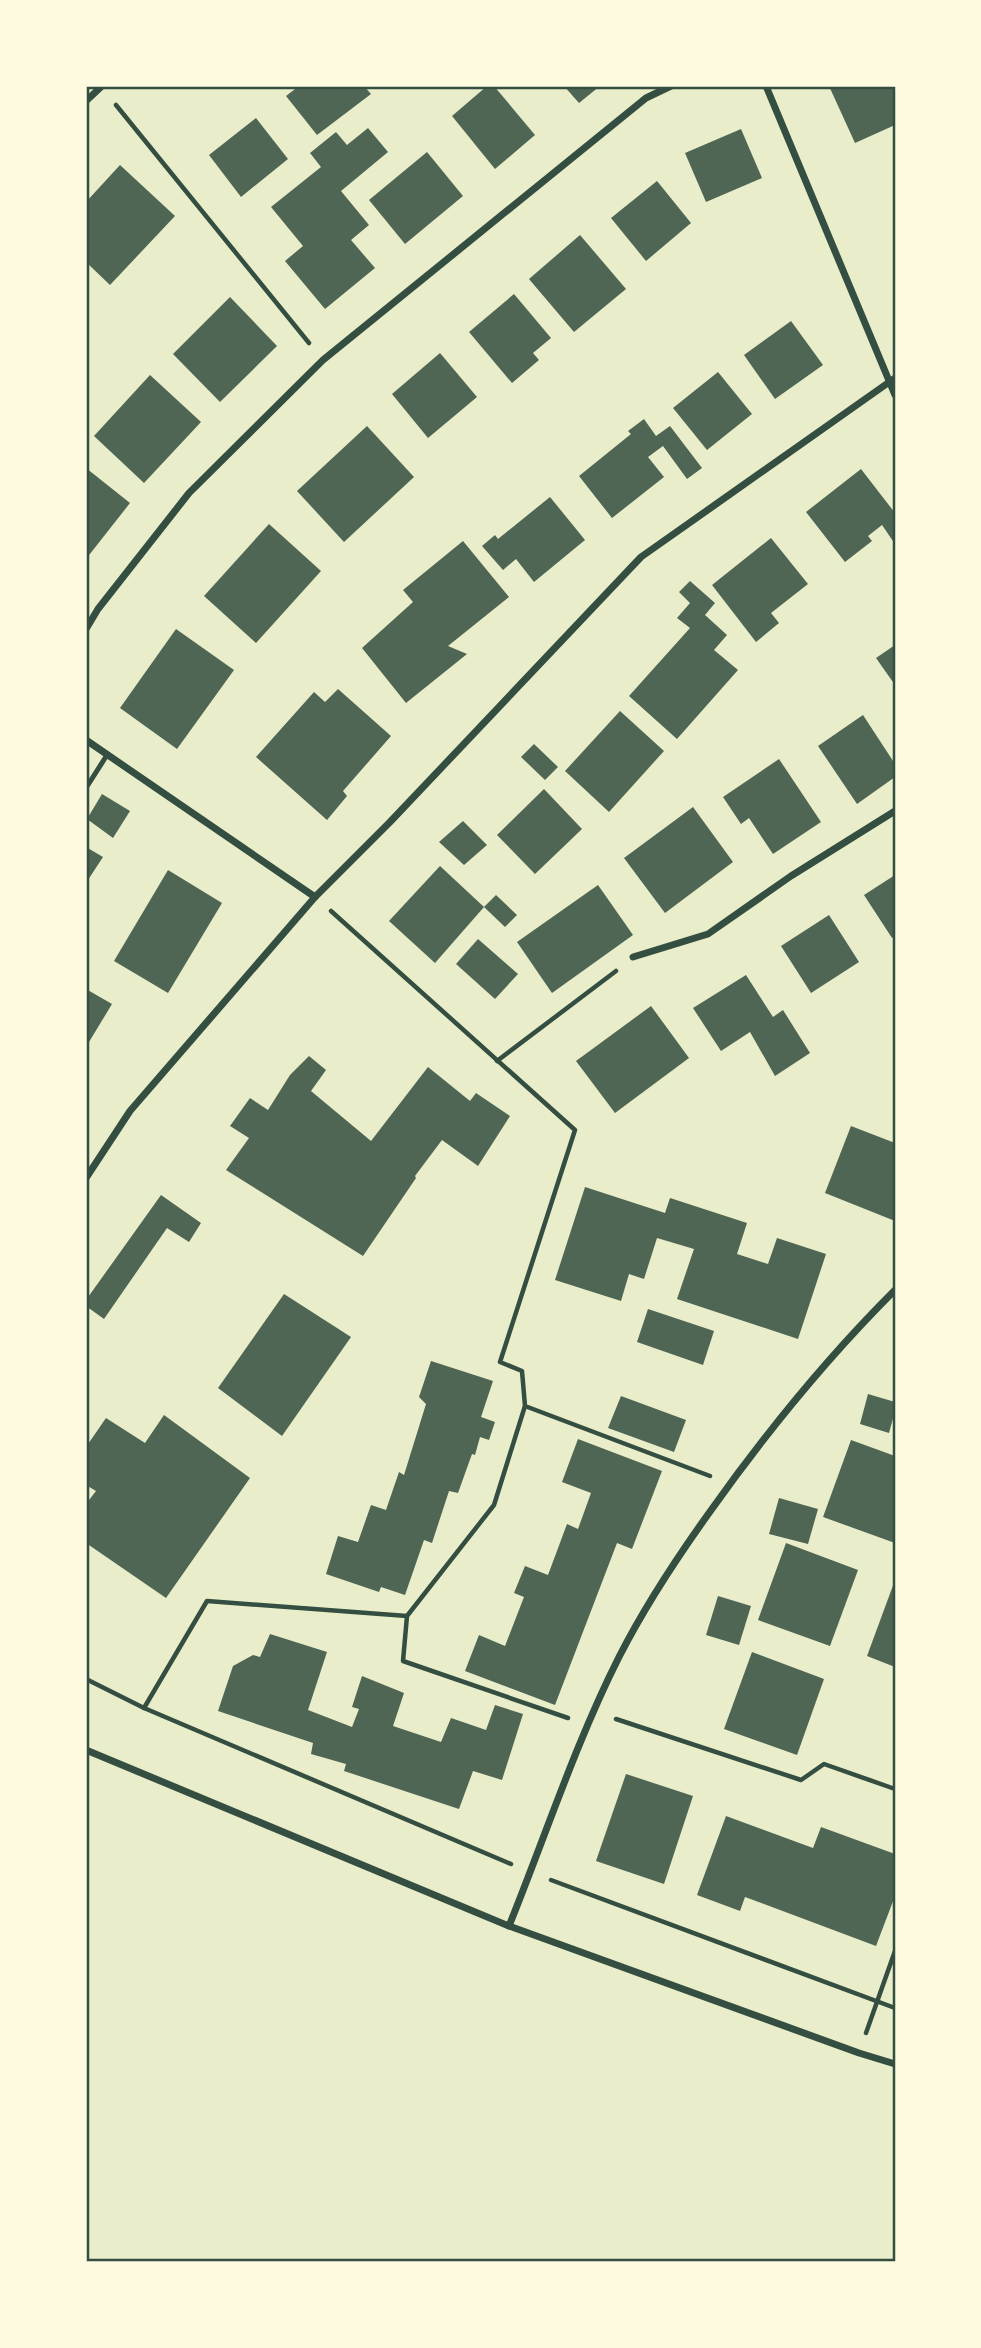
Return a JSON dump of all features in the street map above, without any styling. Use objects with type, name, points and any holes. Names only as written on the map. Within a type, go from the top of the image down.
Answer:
[{"type":"street","points":[[86,101],[101,86]]},
{"type":"street","points":[[86,629],[98,608],[189,492],[323,360],[646,98],[671,86]]},
{"type":"street","points":[[765,86],[892,379],[895,395]]},
{"type":"street","points":[[86,1178],[130,1111],[315,897],[390,822],[641,557],[892,379]]},
{"type":"street","points":[[86,740],[315,897]]},
{"type":"street","points":[[634,957],[708,934],[792,876],[895,811]]},
{"type":"street","points":[[509,1926],[589,1725],[619,1657],[662,1579],[730,1483],[794,1400],[895,1290]]},
{"type":"street","points":[[86,1751],[509,1926],[895,2064]]},
{"type":"lane","points":[[86,788],[107,755]]},
{"type":"path","points":[[101,86],[323,360]]},
{"type":"path","points":[[315,897],[575,1130],[500,1362],[522,1371],[525,1406],[494,1506],[407,1616],[403,1661],[589,1725]]},
{"type":"path","points":[[497,1061],[634,957]]},
{"type":"path","points":[[525,1406],[730,1483]]},
{"type":"path","points":[[144,1708],[206,1601],[407,1616]]},
{"type":"path","points":[[86,1679],[144,1708],[530,1872],[895,2008]]},
{"type":"path","points":[[595,1712],[801,1780],[824,1764],[895,1789]]},
{"type":"path","points":[[859,2053],[895,1951]]},
{"type":"building","points":[[299,86],[364,86],[371,94],[317,135],[286,96]]},
{"type":"building","points":[[487,86],[494,86],[535,135],[495,169],[452,116]]},
{"type":"building","points":[[564,86],[600,86],[579,103]]},
{"type":"building","points":[[829,86],[893,86],[895,125],[855,143]]},
{"type":"building","points":[[256,118],[288,159],[241,197],[209,155]]},
{"type":"building","points":[[368,128],[388,152],[341,191],[369,225],[351,240],[375,268],[325,309],[285,261],[303,246],[271,207],[321,167],[310,153],[336,132],[347,145]]},
{"type":"building","points":[[741,129],[762,178],[706,202],[685,153]]},
{"type":"building","points":[[427,152],[463,196],[405,244],[369,200]]},
{"type":"building","points":[[120,165],[175,216],[110,285],[86,262],[86,202]]},
{"type":"building","points":[[657,181],[691,223],[646,261],[611,218]]},
{"type":"building","points":[[580,235],[626,289],[574,332],[529,279]]},
{"type":"building","points":[[514,294],[551,338],[533,353],[539,360],[512,383],[469,332]]},
{"type":"building","points":[[230,297],[277,346],[220,402],[173,354]]},
{"type":"building","points":[[791,321],[823,365],[775,399],[744,355]]},
{"type":"building","points":[[440,353],[477,397],[428,438],[392,394]]},
{"type":"building","points":[[718,372],[752,414],[707,450],[673,408]]},
{"type":"building","points":[[150,375],[201,422],[144,483],[94,436]]},
{"type":"building","points":[[644,419],[656,436],[670,426],[702,468],[687,479],[663,446],[648,457],[664,477],[612,518],[579,476],[631,434],[628,431]]},
{"type":"building","points":[[367,426],[414,477],[344,542],[297,491]]},
{"type":"building","points":[[86,468],[130,503],[86,559]]},
{"type":"building","points":[[861,469],[895,513],[895,544],[882,525],[868,536],[872,541],[845,562],[806,512]]},
{"type":"building","points":[[550,497],[585,540],[534,582],[516,559],[503,570],[482,546],[495,535],[498,539]]},
{"type":"building","points":[[269,524],[321,571],[256,643],[204,596]]},
{"type":"building","points":[[771,538],[808,584],[771,613],[779,623],[756,642],[712,585]]},
{"type":"building","points":[[463,541],[509,597],[448,646],[467,654],[406,703],[362,648],[413,602],[403,590]]},
{"type":"building","points":[[690,581],[715,603],[705,615],[727,635],[714,650],[738,670],[677,739],[629,696],[690,628],[677,618],[690,603],[679,592]]},
{"type":"building","points":[[176,629],[234,670],[177,749],[120,708]]},
{"type":"building","points":[[895,645],[895,685],[876,658]]},
{"type":"building","points":[[338,689],[391,736],[343,791],[347,796],[327,820],[256,757],[314,692],[325,702]]},
{"type":"building","points":[[620,711],[664,751],[609,812],[565,771]]},
{"type":"building","points":[[863,715],[895,764],[895,777],[857,804],[818,746]]},
{"type":"building","points":[[534,744],[558,767],[545,780],[521,757]]},
{"type":"building","points":[[779,759],[821,822],[773,854],[749,818],[741,824],[723,797]]},
{"type":"building","points":[[544,789],[582,829],[535,874],[497,835]]},
{"type":"building","points":[[102,794],[130,811],[113,838],[87,819]]},
{"type":"building","points":[[693,807],[733,862],[665,913],[624,858]]},
{"type":"building","points":[[463,821],[487,845],[464,865],[439,842]]},
{"type":"building","points":[[86,847],[103,857],[86,883]]},
{"type":"building","points":[[440,866],[484,907],[435,963],[389,921]]},
{"type":"building","points":[[168,870],[222,903],[168,993],[114,961]]},
{"type":"building","points":[[895,875],[895,936],[892,938],[864,895]]},
{"type":"building","points":[[598,885],[633,935],[552,993],[517,942]]},
{"type":"building","points":[[496,895],[517,915],[505,927],[484,907]]},
{"type":"building","points":[[829,915],[859,962],[811,993],[781,946]]},
{"type":"building","points":[[478,939],[518,974],[495,999],[456,964]]},
{"type":"building","points":[[746,975],[773,1017],[783,1010],[810,1053],[775,1076],[750,1032],[721,1051],[693,1008]]},
{"type":"building","points":[[86,989],[112,1004],[86,1047]]},
{"type":"building","points":[[651,1006],[689,1058],[615,1113],[576,1061]]},
{"type":"building","points":[[309,1056],[326,1070],[311,1091],[371,1141],[428,1067],[470,1101],[476,1093],[510,1116],[478,1166],[442,1140],[363,1256],[226,1170],[249,1138],[230,1126],[250,1098],[268,1110],[290,1075]]},
{"type":"building","points":[[851,1126],[895,1143],[895,1221],[825,1193]]},
{"type":"building","points":[[585,1187],[665,1213],[670,1198],[747,1223],[737,1254],[768,1264],[777,1238],[826,1254],[798,1339],[677,1299],[694,1249],[657,1238],[644,1279],[629,1274],[621,1301],[555,1280]]},
{"type":"building","points":[[161,1195],[201,1223],[189,1242],[167,1228],[104,1319],[86,1306],[86,1300]]},
{"type":"building","points":[[284,1294],[351,1337],[282,1436],[218,1388]]},
{"type":"building","points":[[648,1309],[714,1331],[703,1365],[637,1342]]},
{"type":"building","points":[[431,1361],[493,1381],[481,1417],[495,1422],[489,1440],[480,1437],[458,1493],[449,1491],[432,1543],[424,1540],[405,1595],[381,1587],[379,1592],[326,1574],[338,1536],[358,1542],[371,1505],[386,1510],[399,1472],[404,1475],[426,1404],[419,1397]]},
{"type":"building","points":[[868,1394],[895,1402],[889,1433],[860,1424]]},
{"type":"building","points":[[621,1396],[686,1420],[674,1452],[608,1428]]},
{"type":"building","points":[[164,1415],[250,1478],[166,1598],[86,1543],[86,1504],[96,1491],[86,1485],[86,1447],[106,1418],[145,1443]]},
{"type":"building","points":[[578,1439],[662,1471],[632,1549],[617,1543],[555,1705],[465,1671],[479,1635],[505,1646],[524,1597],[514,1593],[525,1566],[548,1575],[567,1524],[578,1529],[591,1493],[562,1482]]},
{"type":"building","points":[[851,1440],[895,1456],[895,1543],[823,1517]]},
{"type":"building","points":[[779,1498],[818,1509],[808,1544],[769,1534]]},
{"type":"building","points":[[786,1543],[858,1570],[830,1646],[758,1620]]},
{"type":"building","points":[[895,1580],[895,1667],[867,1656]]},
{"type":"building","points":[[718,1596],[751,1606],[739,1645],[706,1635]]},
{"type":"building","points":[[270,1634],[327,1652],[308,1710],[352,1727],[359,1709],[352,1707],[362,1676],[404,1693],[393,1726],[441,1742],[451,1718],[486,1730],[495,1705],[523,1714],[502,1780],[473,1771],[459,1809],[344,1771],[346,1764],[311,1754],[313,1743],[218,1711],[233,1666],[253,1655],[260,1657]]},
{"type":"building","points":[[752,1652],[824,1679],[797,1755],[724,1729]]},
{"type":"building","points":[[626,1774],[693,1796],[664,1884],[596,1861]]},
{"type":"building","points":[[726,1816],[813,1848],[821,1827],[895,1854],[895,1896],[876,1946],[745,1897],[740,1911],[697,1895]]}]
